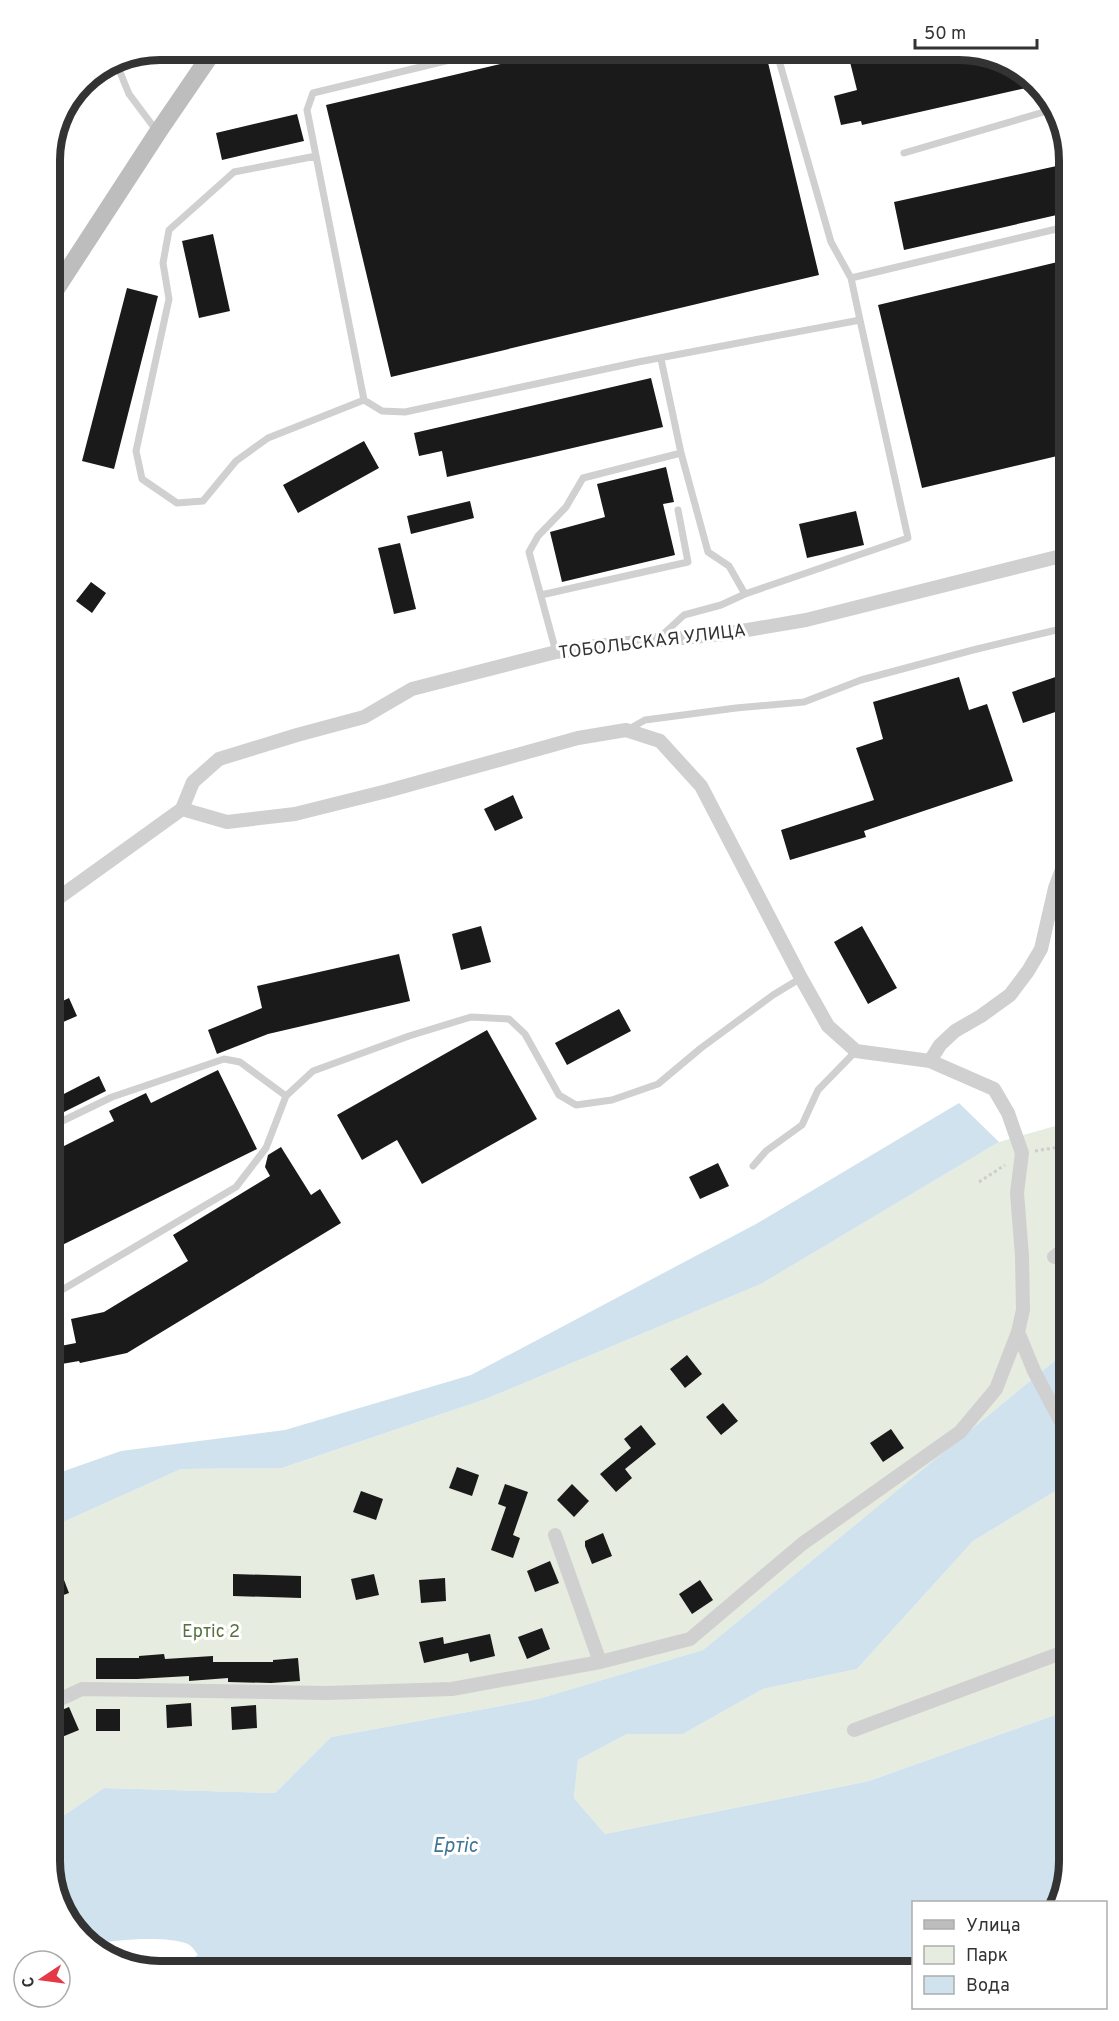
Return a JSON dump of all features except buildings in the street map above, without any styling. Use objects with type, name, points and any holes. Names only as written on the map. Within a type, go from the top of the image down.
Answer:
[{"type":"main road","points":[[60,282],[207,60]]},
{"type":"street","name":"ТОБОЛЬСКАЯ УЛИЦА","points":[[182,809],[193,782],[219,759],[364,717],[412,688],[556,652],[724,634],[806,620],[1059,557]]},
{"type":"street","points":[[60,897],[182,809],[227,822],[295,814],[578,738],[626,730],[660,741],[701,786],[828,1026],[855,1051],[930,1061],[994,1089],[1008,1113],[1022,1153],[1017,1193],[1023,1310],[1018,1332],[996,1389],[960,1432],[802,1544],[690,1639],[600,1662],[452,1689],[327,1693],[82,1689],[60,1699]]},
{"type":"street","points":[[930,1061],[940,1045],[955,1031],[1010,995],[1028,971],[1041,949],[1059,878]]},
{"type":"street","points":[[1054,1257],[1059,1253]]},
{"type":"street","points":[[1018,1332],[1034,1371],[1059,1417]]},
{"type":"street","points":[[555,1535],[600,1662]]},
{"type":"street","points":[[854,1730],[1059,1654]]},
{"type":"lane","points":[[450,60],[313,93],[307,110],[364,400],[382,411],[405,412],[626,365],[860,320]]},
{"type":"lane","points":[[657,640],[684,615],[721,605],[745,594],[908,538],[851,278],[831,242],[779,60]]},
{"type":"lane","points":[[119,69],[129,94],[158,132]]},
{"type":"lane","points":[[904,153],[1046,111]]},
{"type":"lane","points":[[316,156],[234,172],[169,230],[163,263],[169,299],[136,451],[142,479],[177,503],[202,501],[236,461],[268,438],[364,400]]},
{"type":"lane","points":[[851,278],[1059,229]]},
{"type":"lane","points":[[661,359],[681,453],[708,552],[729,566],[745,594]]},
{"type":"lane","points":[[556,652],[529,552],[538,536],[566,507],[583,478],[681,453]]},
{"type":"lane","points":[[540,595],[688,562],[678,510]]},
{"type":"lane","points":[[626,730],[645,720],[804,702],[872,677],[1059,630]]},
{"type":"lane","points":[[60,1290],[236,1187],[266,1148],[286,1096],[313,1071],[409,1036],[471,1017],[509,1019],[525,1034],[559,1095],[576,1105],[612,1100],[658,1084],[772,994],[801,978]]},
{"type":"lane","points":[[753,1166],[766,1151],[802,1125],[818,1090],[855,1051]]},
{"type":"lane","points":[[60,1122],[112,1097],[224,1059],[240,1062],[286,1096]]},
{"type":"green space","name":"Ертіс 2","points":[[1059,1125],[1059,1357],[703,1650],[538,1699],[331,1737],[275,1793],[104,1788],[60,1818],[60,1523],[181,1469],[282,1468],[486,1399],[761,1284],[999,1142]]},
{"type":"green space","points":[[1059,1489],[1059,1714],[869,1781],[605,1834],[574,1798],[578,1760],[627,1734],[683,1734],[763,1689],[857,1669],[973,1541]]},
{"type":"water","points":[[959,1103],[999,1142],[761,1284],[486,1399],[282,1468],[181,1469],[60,1523],[60,1472],[121,1451],[285,1430],[471,1375],[756,1224]]},
{"type":"water","name":"Ертіс","points":[[1059,1357],[1059,1489],[973,1541],[857,1669],[763,1689],[683,1734],[627,1734],[578,1760],[574,1798],[605,1834],[869,1781],[1059,1714],[1059,1861],[1051,1901],[912,1901],[912,1961],[188,1961],[198,1955],[188,1944],[178,1941],[154,1939],[103,1943],[81,1922],[68,1899],[62,1881],[60,1861],[60,1818],[104,1788],[275,1793],[331,1737],[538,1699],[703,1650]]}]
